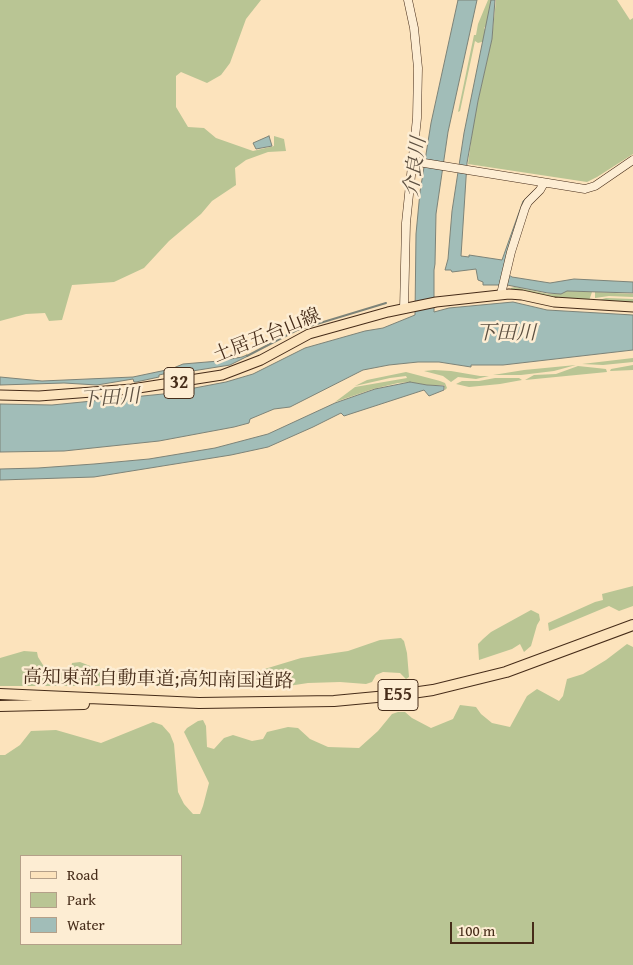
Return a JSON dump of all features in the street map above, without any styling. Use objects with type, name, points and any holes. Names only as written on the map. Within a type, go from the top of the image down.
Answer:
[{"type":"highway","name":"高知東部自動車道;高知南国道路","points":[[0,694],[208,703],[317,701],[398,695],[442,688],[506,672],[633,625]]},
{"type":"highway","points":[[0,690],[36,691],[71,697]]},
{"type":"highway","points":[[0,706],[152,702]]},
{"type":"main road","name":"土居五台山線","points":[[0,395],[39,396],[124,390],[173,384],[222,374],[261,360],[309,334],[408,308],[502,291],[554,302],[633,307]]},
{"type":"street","points":[[408,0],[414,28],[418,68],[417,118],[406,223],[408,308]]},
{"type":"street","points":[[412,161],[585,189],[592,188],[633,160]]},
{"type":"street","points":[[502,291],[528,202],[544,183]]},
{"type":"green space","points":[[0,0],[261,0],[246,19],[230,63],[221,75],[207,83],[181,72],[176,76],[176,107],[188,127],[204,128],[216,138],[253,151],[274,146],[274,136],[284,139],[286,151],[268,152],[246,160],[235,168],[236,185],[212,201],[201,214],[169,241],[144,268],[114,282],[72,285],[62,320],[49,321],[45,313],[26,314],[0,321]]},
{"type":"green space","points":[[488,0],[492,0],[491,20],[484,28],[486,30],[485,41],[478,43],[475,41],[460,111],[458,112],[474,35],[476,35],[478,24]]},
{"type":"green space","points":[[496,0],[617,0],[630,20],[633,18],[633,154],[587,182],[468,164],[474,119],[492,38]]},
{"type":"green space","points":[[515,287],[548,294],[560,294],[567,291],[592,292],[589,301],[551,298],[511,290],[511,288]]},
{"type":"green space","points":[[595,292],[633,294],[633,297],[609,296],[595,298]]},
{"type":"green space","points":[[606,298],[633,299],[633,303],[595,301]]},
{"type":"green space","points":[[633,358],[633,362],[603,365],[582,364]]},
{"type":"green space","points":[[576,365],[554,371],[521,375],[493,375],[524,370]]},
{"type":"green space","points":[[633,365],[633,370],[610,371],[611,369]]},
{"type":"green space","points":[[578,366],[606,369],[607,372],[525,380],[534,375],[556,374]]},
{"type":"green space","points":[[434,370],[489,376],[476,379],[458,377],[451,382],[443,376],[424,371]]},
{"type":"green space","points":[[406,372],[440,381],[445,383],[447,388],[445,390],[444,385],[398,383],[335,402],[355,387],[407,378],[406,376],[390,378],[355,386],[367,380]]},
{"type":"green space","points":[[495,378],[519,378],[522,380],[469,387],[456,384],[462,381],[479,381]]},
{"type":"green space","points":[[633,586],[633,606],[619,611],[609,606],[549,631],[548,623],[603,600],[602,594]]},
{"type":"green space","points":[[531,610],[539,614],[540,620],[531,646],[524,652],[520,644],[512,649],[479,660],[478,644],[483,639],[491,632]]},
{"type":"green space","points":[[401,638],[404,641],[407,653],[409,677],[406,679],[400,673],[383,672],[376,675],[372,682],[366,684],[340,682],[308,683],[275,688],[255,686],[242,681],[224,685],[199,679],[188,680],[186,678],[197,672],[211,676],[220,672],[258,671],[301,658],[348,651],[380,640]]},
{"type":"green space","points":[[627,644],[633,647],[633,965],[0,965],[0,755],[5,755],[20,745],[31,731],[56,730],[101,743],[153,722],[162,725],[170,734],[174,744],[178,792],[184,804],[193,814],[200,814],[209,783],[184,732],[198,721],[203,720],[206,726],[207,747],[214,749],[224,738],[233,735],[252,741],[263,739],[267,732],[288,727],[298,728],[310,739],[328,747],[359,748],[378,731],[392,714],[398,712],[405,712],[431,728],[453,719],[460,705],[476,707],[492,723],[510,727],[527,696],[537,689],[559,701],[563,696],[567,679],[583,674]]},
{"type":"green space","points":[[24,651],[37,652],[43,665],[49,666],[50,671],[71,668],[72,663],[80,662],[98,669],[110,668],[127,675],[127,680],[110,686],[0,686],[0,658]]},
{"type":"water","name":"下田川","points":[[458,0],[477,0],[448,132],[436,214],[434,312],[449,308],[513,302],[547,310],[633,315],[633,350],[503,365],[471,365],[471,367],[439,362],[389,365],[363,370],[290,407],[274,409],[250,419],[249,423],[234,427],[159,441],[64,451],[0,452],[0,404],[52,405],[163,394],[226,382],[253,374],[305,348],[365,331],[383,328],[415,315],[416,234],[420,192],[431,123]]},
{"type":"water","points":[[491,0],[495,0],[492,39],[467,163],[461,256],[469,257],[469,255],[502,260],[523,201],[533,191],[526,200],[509,275],[550,283],[574,279],[633,282],[633,293],[567,291],[561,294],[548,293],[507,285],[483,285],[483,282],[478,280],[476,269],[452,272],[451,270],[445,270],[464,133]]},
{"type":"water","points":[[269,136],[272,146],[256,149],[253,143]]},
{"type":"water","points":[[247,355],[230,365],[186,372],[185,369],[136,382],[133,379],[97,385],[64,383],[0,385],[0,377],[42,381],[133,377],[171,369],[183,364],[219,361]]},
{"type":"water","points":[[410,382],[444,386],[444,390],[429,396],[424,390],[344,416],[341,413],[268,447],[231,455],[94,477],[0,480],[0,469],[38,468],[149,459],[215,448],[268,434],[335,403],[375,389]]},
{"type":"waterway","points":[[247,356],[297,330],[386,303]]},
{"type":"water label","name":"介良川","points":[[416,167]]}]
